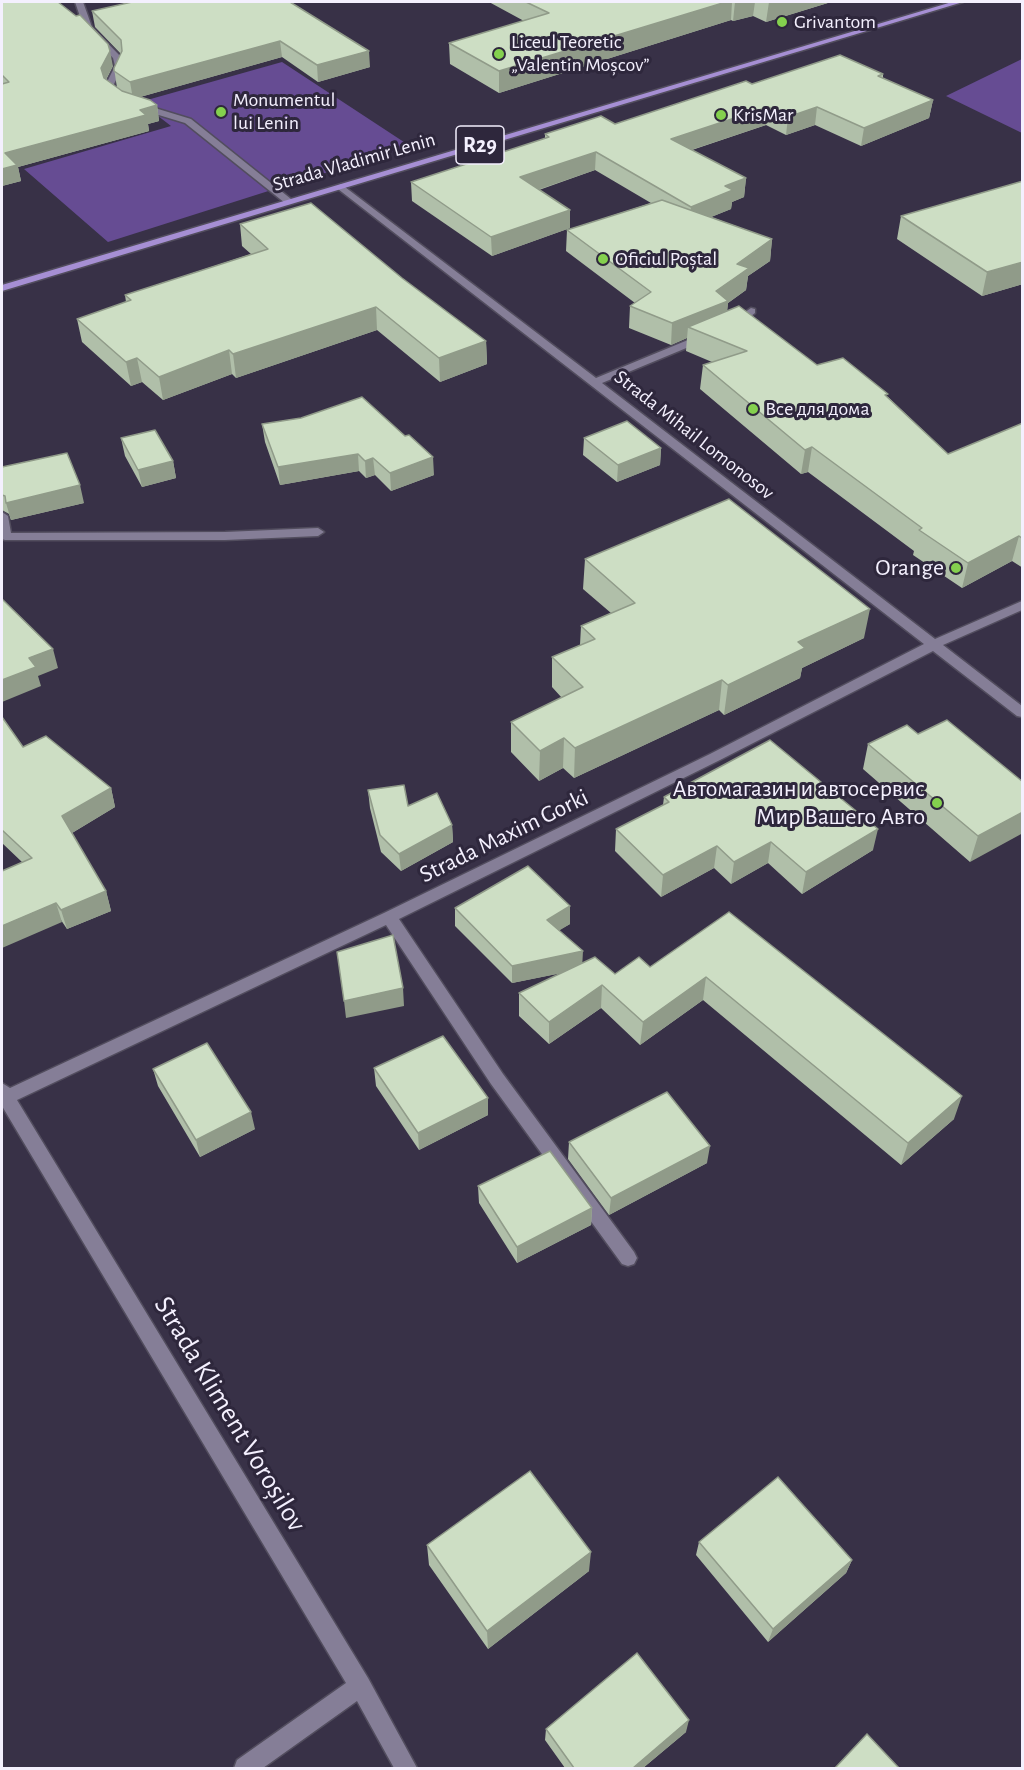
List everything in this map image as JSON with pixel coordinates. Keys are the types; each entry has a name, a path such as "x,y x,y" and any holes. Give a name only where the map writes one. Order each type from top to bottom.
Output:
{"main road":[{"name":"Strada Vladimir Lenin","path":"2,288 959,2"}],"street":[{"path":"79,2 88,28 117,57 119,66 110,84 111,90 129,103 188,121 288,201"},
{"name":"Strada Mihail Lomonosov","path":"341,187 1023,713"},
{"path":"596,382 734,325 751,311"},
{"path":"2,516 5,536 225,536 318,532"},
{"name":"Strada Maxim Gorki","path":"3,1096 389,917 715,757 935,644 1023,605"},
{"path":"389,917 497,1079 628,1258"},
{"name":"Strada Kliment Voroșilov","path":"3,1096 360,1686 406,1768"},
{"path":"245,1768 360,1686"}],"shaded area":[{"path":"1022,59 1022,133 946,96"},
{"path":"282,62 410,146 108,242 24,169 171,126 140,102"}],"building":[{"path":"2,2 58,2 76,16 80,15 108,44 110,51 101,68 104,78 122,91 150,100 157,105 140,110 146,115 5,153 17,165 2,169 2,84 9,82 2,75"},
{"path":"132,2 290,2 369,51 317,65 280,41 130,82 114,71 122,51 121,40 92,11"},
{"path":"526,2 726,2 499,71 449,43 549,13"},
{"path":"840,55 883,74 878,76 933,100 864,128 817,107 788,117 768,107 671,139 746,178 725,186 733,190 691,207 596,152 520,177 570,210 491,237 411,182 549,137 545,134 601,116 615,124 746,81 752,84"},
{"path":"1023,181 1023,262 987,272 901,216"},
{"path":"662,200 772,239 737,264 749,268 716,291 728,301 672,323 630,306 651,292 567,230"},
{"path":"311,203 402,278 486,341 439,358 376,307 233,354 229,350 159,377 137,358 126,362 77,319 131,300 125,295 268,249 240,224"},
{"path":"739,306 817,365 843,358 888,394 885,395 948,454 1023,423 1023,539 1019,536 968,563 919,530 922,528 812,447 805,450 703,365 747,351 688,327"},
{"path":"362,397 405,436 409,435 433,457 390,473 373,458 365,461 358,454 278,467 262,424 301,418"},
{"path":"627,421 661,448 618,465 584,438"},
{"path":"155,430 173,461 138,470 121,438"},
{"path":"67,453 80,485 6,503 5,496 2,495 2,467"},
{"path":"729,499 870,609 798,642 805,648 728,685 722,680 575,748 564,738 540,751 511,722 583,687 552,657 595,639 581,626 635,603 585,559"},
{"path":"2,599 53,649 29,658 36,667 2,680"},
{"path":"2,717 23,747 46,736 111,788 62,816 106,891 61,910 56,903 2,926 2,871 32,858 2,830"},
{"path":"947,720 1023,782 1023,812 978,836 868,744 907,725 918,734"},
{"path":"770,740 878,829 806,872 771,842 734,862 717,846 663,875 616,829 669,802 664,797"},
{"path":"404,785 408,806 437,793 452,825 399,854 380,835 368,790"},
{"path":"528,866 570,906 547,920 583,951 512,966 455,908"},
{"path":"729,912 962,1096 908,1143 706,977 643,1022 602,985 549,1022 519,993 595,957 615,974 639,957 650,967"},
{"path":"393,935 403,988 344,1001 337,952"},
{"path":"443,1036 488,1098 418,1133 374,1068"},
{"path":"207,1043 251,1112 196,1140 153,1069"},
{"path":"667,1092 710,1146 611,1198 569,1142"},
{"path":"550,1151 592,1208 517,1247 478,1186"},
{"path":"530,1471 591,1552 487,1631 427,1545"},
{"path":"778,1477 852,1560 773,1629 699,1542"},
{"path":"637,1653 689,1720 633,1768 574,1768 546,1729"},
{"path":"867,1734 899,1768 835,1768"}],"place":[{"name":"Grivantom","path":"782,22"},
{"name":"Liceul Teoretic „Valentin Moșcov”","path":"499,54"},
{"name":"Monumentul lui Lenin","path":"221,112"},
{"name":"KrisMar","path":"721,115"},
{"name":"Oficiul Poștal","path":"603,259"},
{"name":"Все для дома","path":"753,409"},
{"name":"Orange","path":"956,568"},
{"name":"Автомагазин и автосервис Мир Вашего Авто","path":"937,803"}]}
